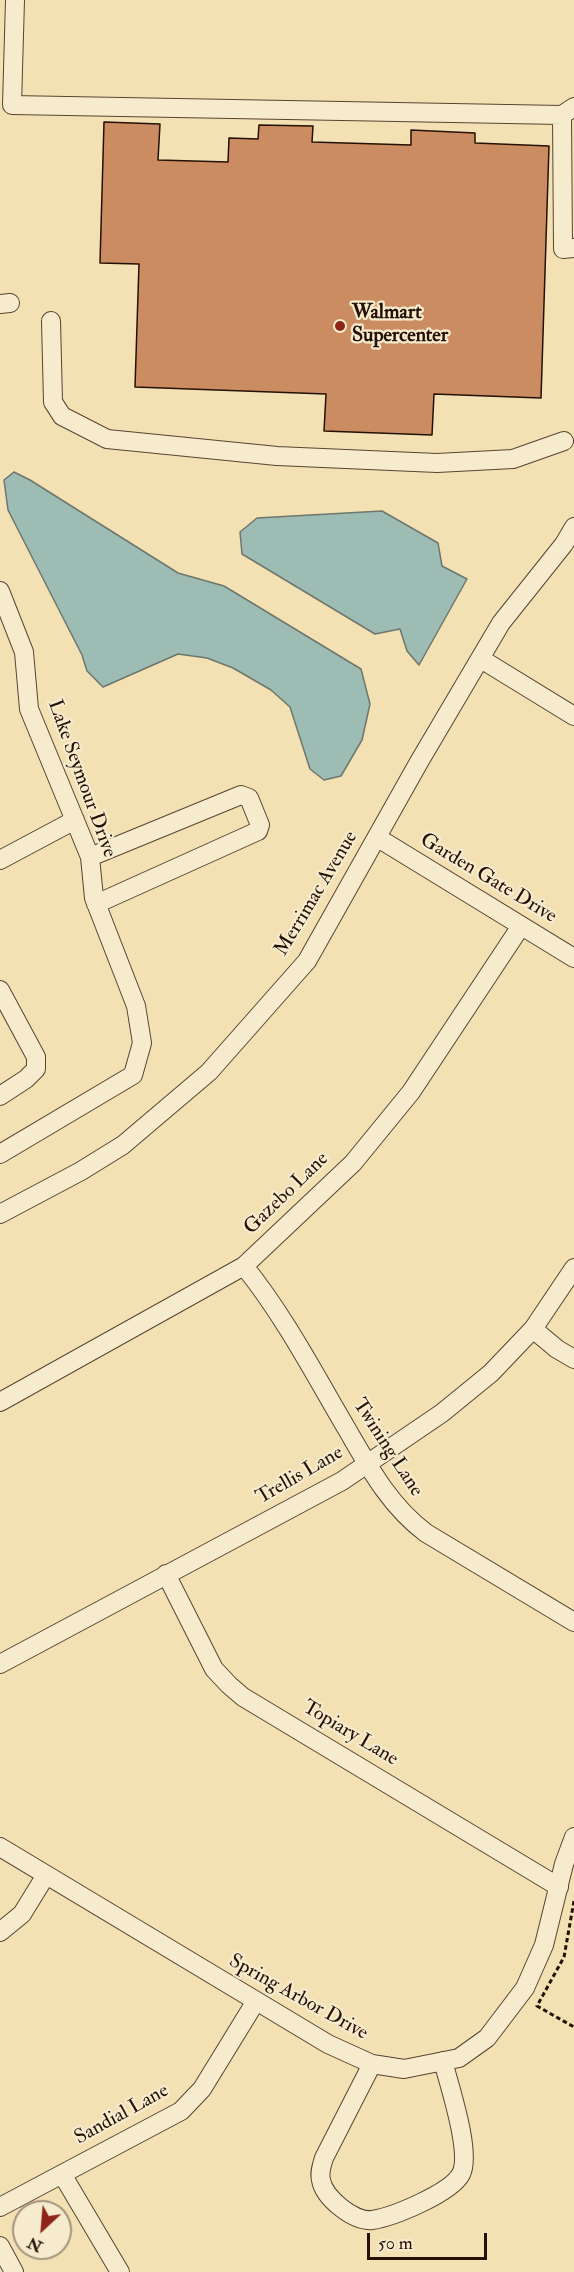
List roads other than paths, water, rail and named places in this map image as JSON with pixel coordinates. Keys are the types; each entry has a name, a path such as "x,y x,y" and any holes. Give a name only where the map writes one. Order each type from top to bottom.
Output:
{"street":[{"path":"15,0 12,105 568,111 568,249"},
{"path":"51,321 53,402 62,416 107,439 277,456 437,463 513,459 564,441"},
{"name":"Merrimac Avenue","path":"0,1214 81,1171 123,1145 209,1072 307,961 419,762 501,624 569,542 574,527"},
{"name":"Lake Seymour Drive","path":"0,591 24,652 29,709 90,857 94,898 136,1006 142,1042 133,1075 0,1154"},
{"path":"481,658 574,716"},
{"path":"90,857 241,795 249,798 260,825 258,831 96,904"},
{"path":"0,860 75,820"},
{"name":"Garden Gate Drive","path":"378,838 574,958"},
{"name":"Gazebo Lane","path":"0,1402 244,1266 353,1163 411,1092 521,926"},
{"path":"0,990 36,1057 36,1069 1,1094"},
{"name":"Twining Lane","path":"244,1266 267,1294 367,1463 390,1498 412,1523 574,1622"},
{"name":"Trellis Lane","path":"0,1664 342,1481 442,1413 491,1373 533,1329 574,1268"},
{"path":"533,1329 574,1359"},
{"name":"Topiary Lane","path":"166,1574 214,1669 243,1697 559,1887"},
{"name":"Spring Arbor Drive","path":"0,1847 328,2044 372,2064 404,2069 459,2058 488,2038 525,1988 544,1945 569,1845 574,1836"},
{"path":"0,1932 22,1914 46,1875"},
{"name":"Sandial Lane","path":"0,2207 181,2111 202,2089 256,2001"},
{"path":"372,2064 324,2158 320,2173 321,2183 334,2202 347,2213 371,2220 425,2202 446,2188 461,2173 464,2147 443,2061"},
{"path":"62,2174 120,2272"},
{"path":"0,2246 14,2272"}],"water":[{"path":"14,472 178,573 224,586 361,669 370,704 362,740 341,776 324,780 310,769 290,707 271,690 233,668 207,658 178,654 103,687 87,671 82,655 8,510 4,480"},
{"path":"382,511 438,543 442,566 467,579 419,665 407,651 400,629 375,634 242,554 240,532 257,518"}],"place":[{"name":"Walmart Supercenter","path":"340,326"}]}
